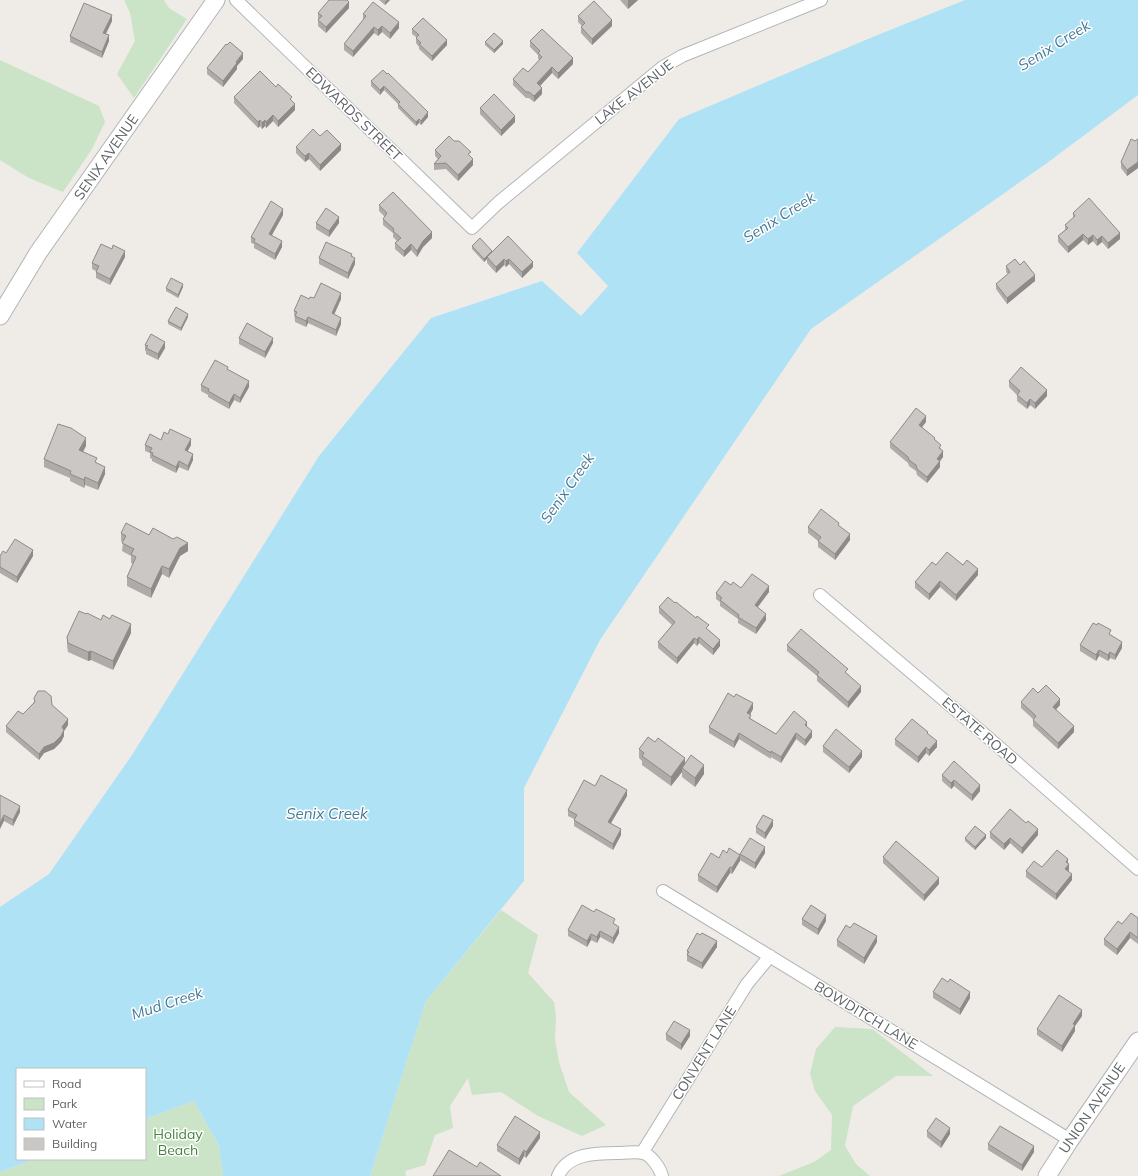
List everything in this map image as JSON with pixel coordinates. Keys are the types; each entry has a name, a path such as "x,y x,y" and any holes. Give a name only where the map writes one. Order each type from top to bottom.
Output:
{"street":[{"name":"SENIX AVENUE","path":"1,312 38,253 216,0"},
{"name":"EDWARDS STREET","path":"236,0 472,228"},
{"name":"LAKE AVENUE","path":"472,228 498,203 663,67 682,56 821,0"},
{"name":"ESTATE ROAD","path":"820,595 984,734 1138,869"},
{"name":"BOWDITCH LANE","path":"663,891 1070,1140"},
{"name":"CONVENT LANE","path":"642,1152 747,984 770,956"},
{"name":"UNION AVENUE","path":"1047,1176 1138,1041"},
{"path":"558,1176 565,1166 582,1156 597,1153 642,1152 650,1157 662,1176"}],"green space":[{"path":"124,0 164,0 169,8 187,19 134,98 117,74 135,41 130,13"},
{"path":"0,60 99,106 105,122 92,149 63,192 29,178 0,160"},
{"path":"501,910 538,935 528,973 554,1002 556,1017 555,1039 559,1062 569,1092 606,1125 582,1136 538,1116 501,1092 472,1095 468,1078 450,1106 453,1128 435,1135 425,1165 405,1171 406,1176 370,1176 426,1001"},
{"path":"835,1027 872,1029 933,1076 896,1076 853,1106 845,1146 856,1164 870,1176 779,1176 814,1162 831,1150 832,1115 815,1091 810,1074 816,1049"},
{"name":"Holiday Beach","path":"194,1101 219,1146 223,1176 0,1176 0,1172 32,1160 146,1160 146,1119"}],"water":[{"name":"Senix Creek","path":"965,0 1138,0 1138,95 1047,163 811,329 600,640 524,788 524,881 426,1001 370,1176 223,1176 219,1146 194,1101 146,1119 146,1068 16,1068 16,1160 32,1160 0,1172 0,907 49,874 132,755 319,456 431,318 542,281 581,316 608,286 577,253 679,119 875,36"}],"building":[{"path":"329,0 347,0 349,2 326,27 318,20 322,16 318,13"},
{"path":"594,1 612,20 592,39 581,27 585,23 578,16"},
{"path":"373,2 399,22 390,33 382,26 378,30 374,27 353,51 344,44 366,16 363,14"},
{"path":"84,3 112,15 103,33 109,35 102,52 70,36"},
{"path":"423,18 447,40 432,56 419,44 421,43 416,38 419,35 412,29"},
{"path":"542,29 573,58 558,73 552,67 537,83 542,88 534,96 529,92 526,92 513,79 523,68 528,72 542,57 538,53 540,51 530,41"},
{"path":"494,33 503,41 494,50 485,42"},
{"path":"230,42 243,53 223,81 207,68 226,44 227,45"},
{"path":"383,70 387,74 388,73 428,112 421,121 419,119 416,122 398,104 400,102 384,86 380,90 371,81"},
{"path":"260,71 276,87 278,84 292,97 290,99 295,104 278,121 273,115 266,122 265,120 262,123 260,120 258,122 234,97"},
{"path":"494,94 515,116 501,130 480,108"},
{"path":"313,129 320,136 327,130 341,144 320,165 309,153 305,156 296,147"},
{"path":"449,136 454,141 459,141 471,152 468,154 473,159 458,175 446,163 434,164 441,156 435,150"},
{"path":"1131,139 1135,141 1138,139 1138,162 1127,170 1121,162"},
{"path":"393,192 432,232 423,241 417,251 411,244 404,251 395,243 401,238 383,219 387,213 379,205"},
{"path":"1089,198 1120,233 1108,243 1102,236 1097,240 1093,235 1088,239 1083,234 1068,247 1058,236 1068,228 1065,225 1075,216 1073,213"},
{"path":"271,201 283,209 269,234 282,241 275,254 254,242 255,239 251,237"},
{"path":"326,208 339,217 329,231 316,223"},
{"path":"508,236 533,262 522,272 509,259 506,261 504,259 496,267 487,257"},
{"path":"480,238 492,251 484,259 472,246"},
{"path":"326,242 352,254 351,256 355,258 348,273 319,258"},
{"path":"101,244 112,249 113,245 125,251 110,279 96,272 99,266 92,263"},
{"path":"1015,259 1020,265 1024,261 1035,275 1007,298 996,284 1010,272 1006,266"},
{"path":"171,278 183,284 178,295 166,288"},
{"path":"321,283 341,293 332,313 341,318 336,330 308,317 306,321 295,316 297,312 294,311 301,295 309,299 310,297 314,298"},
{"path":"176,307 188,314 181,328 168,321"},
{"path":"247,323 273,338 265,352 239,338"},
{"path":"151,334 165,342 158,354 146,348 148,346 145,345"},
{"path":"215,360 228,367 227,369 249,381 240,398 234,394 229,403 208,391 209,389 201,385"},
{"path":"1021,367 1047,390 1035,403 1030,399 1027,403 1017,395 1020,391 1009,381"},
{"path":"916,408 926,416 919,425 935,438 934,439 941,445 939,448 943,451 937,459 940,461 927,477 917,469 916,465 909,460 908,457 890,442"},
{"path":"58,424 71,428 86,438 79,450 97,458 95,462 105,467 98,483 85,477 84,480 70,474 71,471 44,459"},
{"path":"170,429 191,439 185,450 193,454 188,466 179,461 176,467 152,455 153,453 150,452 152,448 145,445 150,434 161,440 164,432 168,434"},
{"path":"821,509 850,534 835,554 818,541 821,537 808,527"},
{"path":"126,523 149,535 153,528 173,539 177,537 188,543 180,548 169,569 162,566 151,589 127,577 136,557 131,554 134,549 122,543 126,536 121,533"},
{"path":"15,539 33,550 17,577 0,567 0,556 3,551 6,553"},
{"path":"947,552 963,565 967,560 978,569 956,595 940,581 929,594 915,582 932,562 936,565"},
{"path":"752,574 769,586 755,605 766,614 756,628 738,617 739,615 720,600 722,598 716,593 725,581 731,585 733,582 741,588"},
{"path":"668,597 696,618 697,616 709,625 706,628 720,640 713,649 699,637 697,640 694,638 677,658 658,642 675,622 659,607"},
{"path":"79,611 101,620 103,615 110,619 112,615 131,624 113,661 68,643 67,637"},
{"path":"1093,623 1097,625 1098,623 1111,630 1109,634 1122,642 1115,655 1110,652 1108,655 1099,650 1096,655 1080,645"},
{"path":"801,629 848,669 845,672 861,686 848,702 817,675 819,672 787,645"},
{"path":"1046,685 1060,699 1053,707 1074,726 1058,743 1033,720 1036,716 1021,702 1033,688 1038,693"},
{"path":"38,691 45,691 51,696 52,705 68,719 62,727 64,730 61,736 54,743 44,747 39,754 6,726 18,711 23,714 35,702 34,698"},
{"path":"728,693 734,697 736,694 753,703 747,713 751,715 749,718 776,734 794,711 807,722 805,725 812,731 805,740 796,733 781,757 771,751 771,753 739,733 734,742 709,727"},
{"path":"912,719 937,741 929,750 926,747 918,757 895,739"},
{"path":"836,729 862,751 849,767 823,746"},
{"path":"648,737 655,742 658,738 685,758 671,777 642,756 644,753 639,749"},
{"path":"691,755 704,765 695,778 682,768"},
{"path":"954,761 980,785 972,795 954,780 951,783 942,775"},
{"path":"601,775 627,790 608,822 621,829 613,844 574,820 577,815 568,810 584,780 595,786"},
{"path":"0,795 20,806 13,820 4,815 0,823"},
{"path":"1010,809 1026,823 1028,821 1038,829 1022,848 1010,838 1004,844 990,832"},
{"path":"763,815 773,820 765,833 756,827"},
{"path":"975,826 986,835 975,847 965,838"},
{"path":"750,838 765,847 755,863 740,854"},
{"path":"896,841 939,878 924,895 883,857"},
{"path":"729,848 740,855 717,887 698,875 711,853 719,858 723,850 727,853"},
{"path":"1057,850 1068,859 1066,862 1069,864 1065,869 1072,874 1056,894 1026,871 1034,861 1042,867"},
{"path":"582,905 594,912 596,909 615,919 613,923 619,927 613,938 600,931 597,937 591,934 587,941 568,930"},
{"path":"811,905 826,915 818,929 802,919"},
{"path":"1131,913 1138,918 1138,938 1130,932 1117,949 1104,939 1118,921 1122,924"},
{"path":"854,923 877,936 864,958 837,940 846,925 850,928"},
{"path":"697,933 700,935 702,933 717,941 702,963 687,955 689,952 687,951"},
{"path":"942,978 948,982 950,979 970,992 960,1009 933,992"},
{"path":"1059,995 1082,1010 1062,1046 1037,1029"},
{"path":"674,1021 690,1030 681,1044 666,1034"},
{"path":"515,1116 540,1132 526,1152 524,1150 519,1159 497,1145"},
{"path":"936,1118 950,1128 941,1142 927,1131"},
{"path":"1000,1126 1034,1146 1022,1165 988,1144"},
{"path":"449,1150 477,1167 480,1162 501,1176 433,1176"}],"water label":[{"name":"Mud Creek","path":"167,1003"}]}
